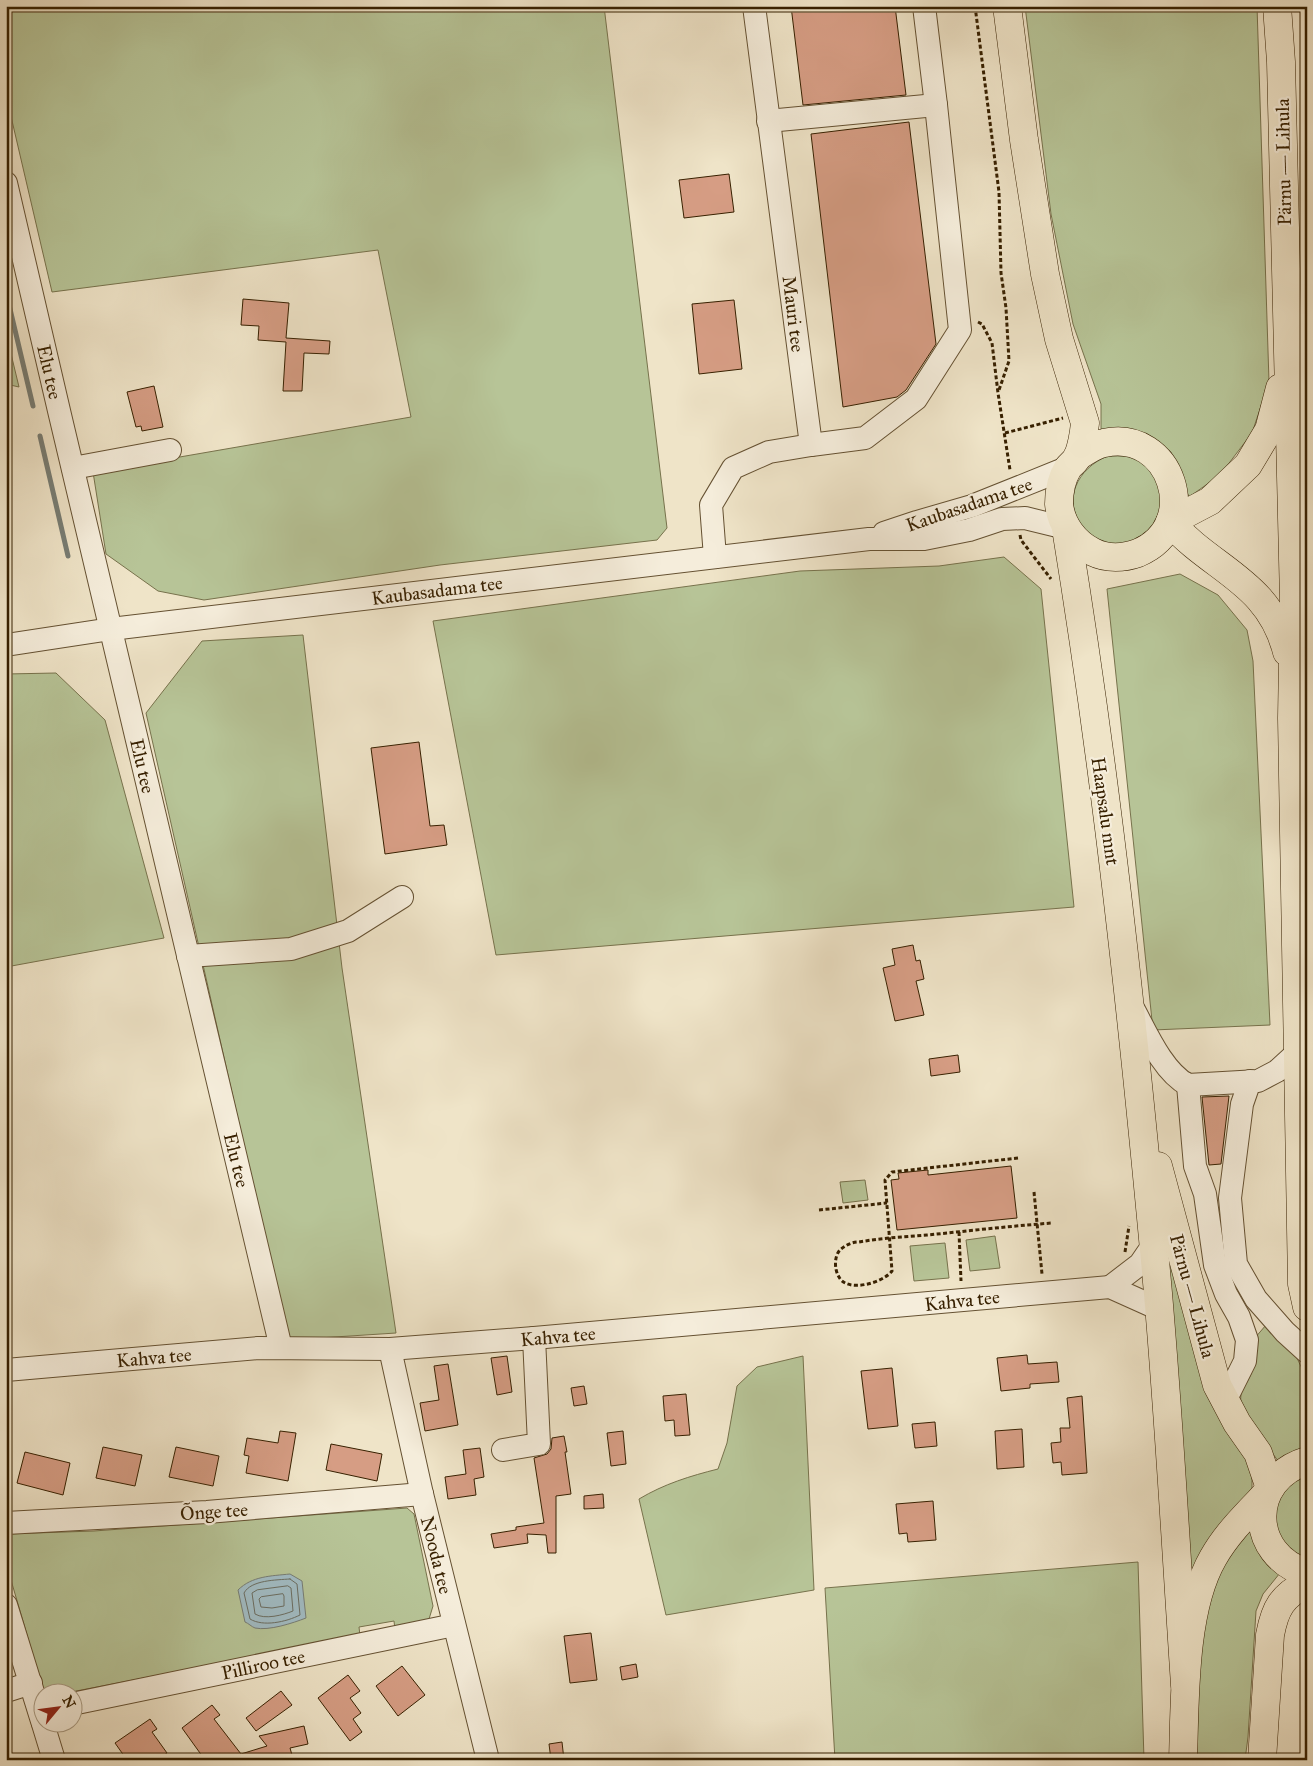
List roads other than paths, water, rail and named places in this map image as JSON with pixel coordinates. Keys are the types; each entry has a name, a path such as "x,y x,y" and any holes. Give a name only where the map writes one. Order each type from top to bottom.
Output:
{"main road":[{"path":"1006,6 1045,274 1060,339 1083,413 1084,432 1073,462 1063,478 1060,489 1059,505 1062,517 1066,528 1075,539 1085,548 1097,554 1120,557 1139,552 1155,543 1170,522 1174,502 1173,487 1166,470 1150,452 1134,444 1106,442 1094,446 1073,462"},
{"name":"Pärnu — Lihula","path":"1277,6 1281,62 1294,600 1292,718 1302,1284 1307,1307"},
{"path":"1170,522 1210,500 1230,484 1248,465 1269,430 1288,358"},
{"path":"1170,522 1182,536 1236,576 1267,606 1284,638 1292,676"},
{"name":"Haapsalu mnt","path":"1066,528 1081,618 1117,890 1138,1096"},
{"path":"1138,1096 1159,1309 1185,1685 1183,1760"},
{"name":"Pärnu — Lihula","path":"1138,1096 1211,1366 1225,1401 1237,1423 1258,1453 1268,1491"},
{"path":"1185,1685 1194,1616 1206,1570 1231,1533 1278,1477 1287,1469 1307,1461"},
{"path":"1268,1491 1262,1520 1268,1542 1279,1558 1287,1565 1307,1573"},
{"path":"1262,1760 1270,1635 1273,1619 1283,1600 1290,1593 1307,1583"}],"street":[{"name":"Mauri tee","path":"754,6 811,445"},
{"path":"715,557 711,505 733,468 769,452 865,438 916,399 960,330 924,6"},
{"path":"768,121 936,105"},
{"name":"Elu tee","path":"6,183 282,1348"},
{"path":"73,468 170,450"},
{"name":"Kaubasadama tee","path":"869,539 916,522 972,506 1073,462"},
{"name":"Kaubasadama tee","path":"6,646 111,629 869,539 924,539 969,530 1002,519 1025,518 1066,528"},
{"path":"188,956 291,949 348,931 402,897"},
{"path":"1128,999 1151,1042 1167,1066 1182,1082 1188,1085 1258,1081 1277,1071 1299,1051"},
{"path":"1250,1081 1242,1104 1230,1198 1236,1264 1256,1299 1285,1332 1307,1352"},
{"path":"1188,1085 1195,1166 1203,1186 1216,1265 1226,1294 1239,1316 1247,1340 1245,1362 1225,1401"},
{"path":"1203,1186 1232,1184"},
{"path":"1118,1282 1140,1264 1153,1245"},
{"name":"Kahva tee","path":"6,1370 258,1348 390,1349 534,1338 962,1300 1118,1282 1159,1309"},
{"path":"503,1450 539,1444 534,1338"},
{"name":"Nooda tee","path":"390,1349 422,1494 488,1760"},
{"name":"Õnge tee","path":"6,1523 206,1512 422,1494"},
{"path":"6,1605 32,1686"},
{"name":"Pilliroo tee","path":"82,1702 454,1625"},
{"path":"6,1691 31,1683"},
{"path":"47,1734 54,1760"}],"water":[{"path":"290,1574 302,1581 306,1618 288,1624 261,1629 245,1622 238,1590 243,1585 256,1579"}],"waterway":[{"path":"6,292 33,406"},
{"path":"40,436 68,556"}]}
